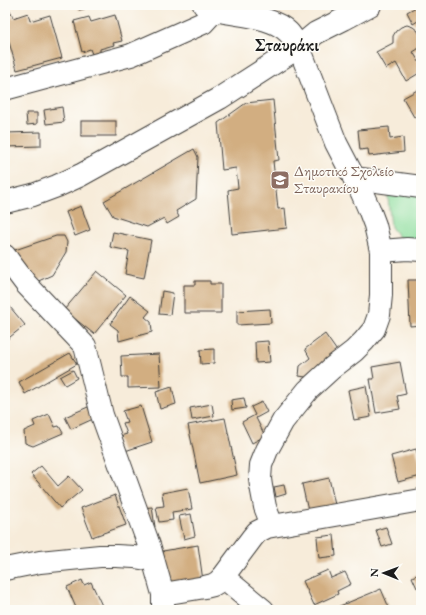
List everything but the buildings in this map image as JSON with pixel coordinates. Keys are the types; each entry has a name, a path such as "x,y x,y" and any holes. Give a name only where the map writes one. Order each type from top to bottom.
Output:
{"street":[{"path":"5,202 33,195 81,175 220,98 299,47 316,32 370,5"},
{"path":"5,89 131,55 203,23 210,8 265,20 281,26 287,31 299,47 336,143 369,209 375,225 381,251 381,295 380,310 374,330 354,351 319,379 294,406 280,427 265,455 261,465 261,486 265,507 272,525"},
{"path":"354,178 421,188"},
{"path":"381,251 407,249 421,250"},
{"path":"5,256 26,284 86,346 102,415 148,538 163,602 218,582 257,532 267,526 421,500"},
{"path":"5,569 53,561 100,556 153,560"},
{"path":"223,577 263,610"}],"green space":[{"path":"387,188 421,193 421,246 406,246 391,227"}],"place":[{"name":"Δημοτικό Σχολείο Σταυρακίου","path":"280,180"}],"district":[{"name":"Σταυράκι","path":"287,45"}]}
